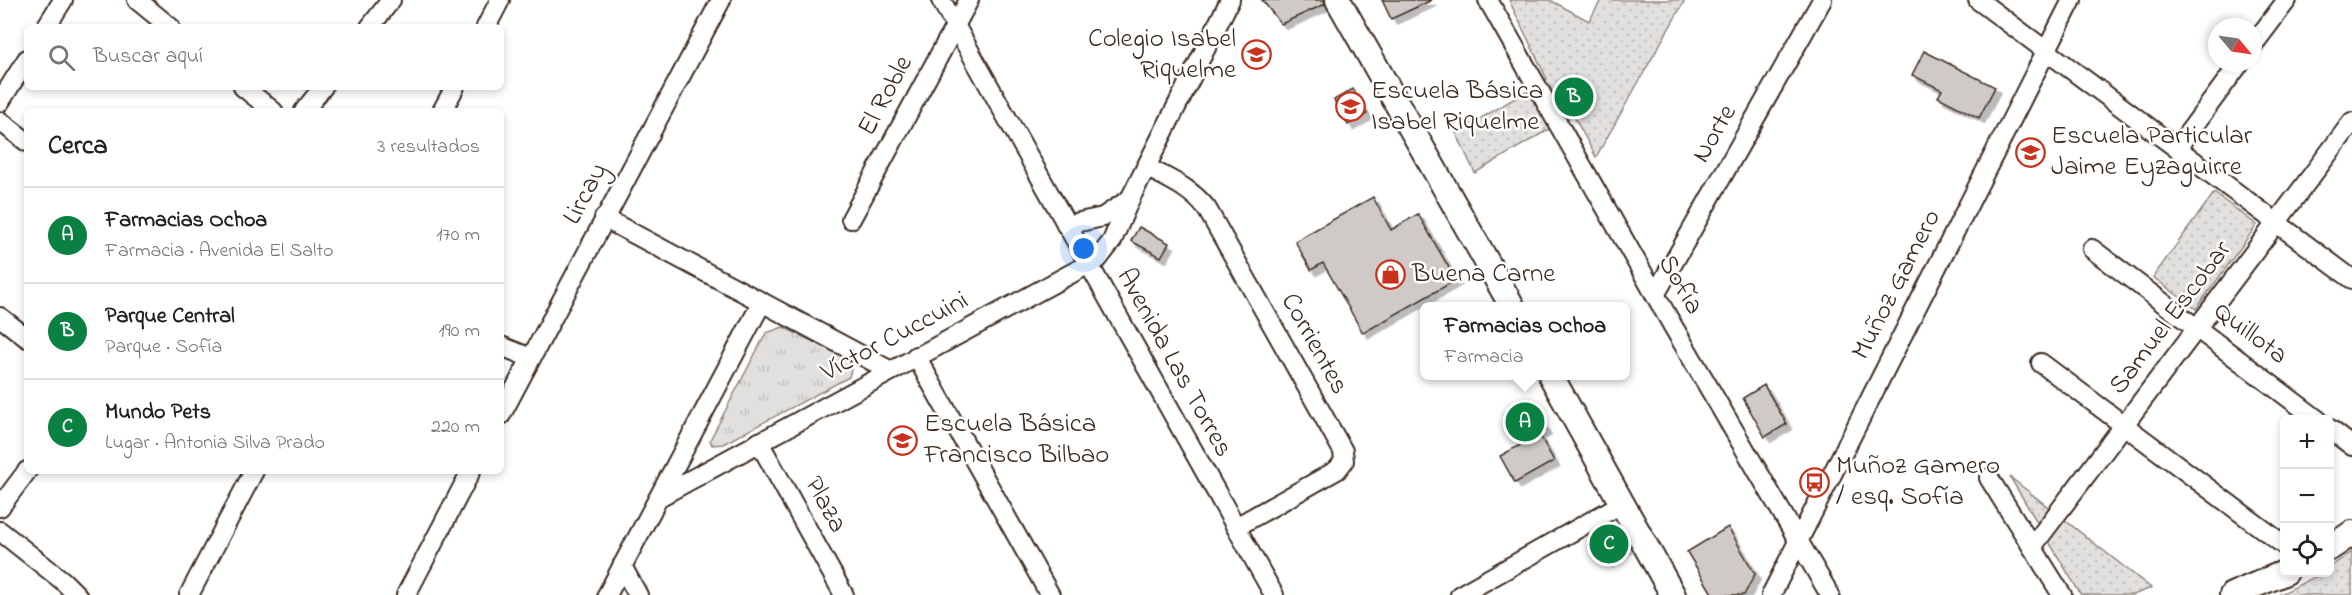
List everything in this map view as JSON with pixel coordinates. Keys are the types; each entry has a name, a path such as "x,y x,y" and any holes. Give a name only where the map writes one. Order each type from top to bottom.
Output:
{"main road":[{"path":"1338,0 1510,302"},
{"path":"1554,380 1673,595"},
{"path":"2334,545 2352,533"},
{"path":"2232,595 2280,575"}],"street":[{"path":"48,24 63,0"},
{"path":"137,0 166,24"},
{"path":"488,24 500,0"},
{"name":"Lircay","path":"504,409 721,0"},
{"name":"Avenida Las Torres","path":"941,0 1274,595"},
{"name":"El Roble","path":"850,219 969,0"},
{"name":"Víctor Cuccuini","path":"659,497 890,370 1088,265 1106,251 1230,0"},
{"name":"Sofía","path":"1488,0 1655,295 1830,595"},
{"name":"Norte","path":"1655,295 1822,0"},
{"path":"1978,0 2352,279"},
{"name":"Muñoz Gamero","path":"1771,595 2072,0"},
{"path":"2262,33 2287,0"},
{"path":"372,24 382,3"},
{"path":"0,102 24,64"},
{"path":"2177,148 2233,72"},
{"path":"247,90 269,108"},
{"path":"306,108 321,90"},
{"path":"444,108 453,90"},
{"path":"0,121 24,140"},
{"name":"Samuel Escobar","path":"2032,547 2352,122"},
{"name":"Corrientes","path":"1146,167 1184,186 1198,196 1343,450 1344,461 1336,470 1236,527"},
{"name":"Víctor Cuccuini","path":"1066,225 1103,217 1117,210 1130,199"},
{"path":"604,218 890,370"},
{"name":"Quillota","path":"2092,249 2311,415"},
{"path":"607,595 762,302"},
{"path":"0,317 24,336"},
{"path":"504,347 531,358"},
{"path":"916,356 1050,595"},
{"path":"2041,363 2280,542"},
{"path":"2334,432 2352,446"},
{"name":"Plaza","path":"759,442 844,595"},
{"path":"0,507 25,474"},
{"path":"189,595 252,474"},
{"path":"406,595 469,474"},
{"path":"1989,478 2062,595"},
{"path":"1460,595 1623,503"},
{"path":"0,531 63,581 76,595"},
{"path":"622,566 639,595"}],"green space":[{"path":"1509,0 1550,0 1589,21 1601,0 1685,0 1596,157 1573,115 1475,173 1456,133 1547,79"},
{"path":"2214,193 2257,225 2196,309 2153,277"},
{"path":"783,327 847,358 852,366 849,377 723,444 712,445 710,440 766,333"},
{"path":"2010,477 2151,588 2133,595 2081,595"},
{"path":"2352,552 2352,595 2278,595 2315,577 2334,577 2334,564"}],"building":[{"path":"1262,0 1324,0 1325,4 1281,24"},
{"path":"1382,0 1432,0 1391,19"},
{"path":"1924,51 1995,87 1979,118 1938,97 1942,90 1912,75"},
{"name":"Escuela Básica Isabel Riquelme","path":"1353,89 1367,114 1348,125 1334,100"},
{"name":"Buena Carne","path":"1373,197 1391,230 1418,214 1456,280 1363,333 1323,263 1311,270 1295,241"},
{"path":"1139,227 1169,243 1161,257 1131,241"},
{"path":"1764,385 1787,424 1765,437 1743,398"},
{"path":"1528,400 1546,430 1539,434 1554,461 1515,483 1500,456 1522,444 1504,414"},
{"path":"1728,527 1755,574 1744,595 1713,595 1687,552"},
{"path":"1614,528 1626,547 1607,562 1591,540"}],"place":[{"name":"Colegio Isabel Riquelme","path":"1257,55"},
{"name":"Parque Central","path":"1574,97"},
{"name":"Escuela Básica Isabel Riquelme","path":"1350,107"},
{"name":"Escuela Particular Jaime Eyzaguirre","path":"2030,152"},
{"name":"Buena Carne","path":"1391,274"},
{"name":"Farmacias Ochoa","path":"1525,422"},
{"name":"Escuela Básica Francisco Bilbao","path":"903,440"},
{"name":"Muñoz Gamero / esq. Sofía","path":"1815,482"},
{"name":"Mundo Pets","path":"1609,544"}]}
